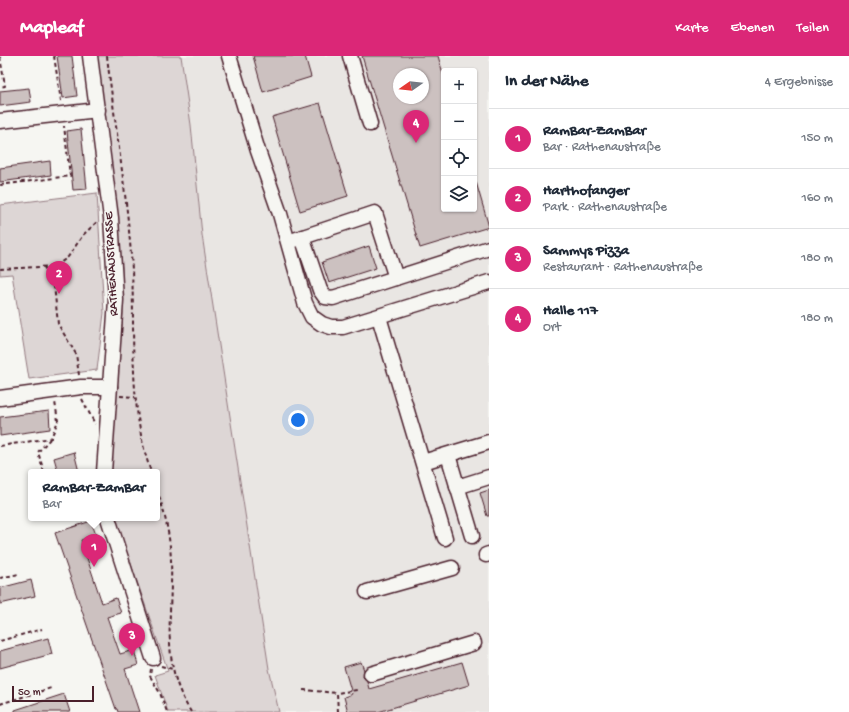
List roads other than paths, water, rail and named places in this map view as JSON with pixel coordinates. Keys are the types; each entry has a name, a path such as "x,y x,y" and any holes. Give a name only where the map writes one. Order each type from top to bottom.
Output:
{"street":[{"name":"RATHENAUSTRASSE","path":"90,56 111,218 116,274 116,313 104,469"},
{"path":"229,56 256,144 280,214 305,303 312,317 322,324 331,327 343,327 489,282"},
{"path":"350,56 370,124"},
{"path":"0,122 98,110"},
{"path":"288,242 375,214 396,278"},
{"path":"302,237 320,290 325,297 333,298 489,248"},
{"path":"379,317 445,538"},
{"path":"0,398 81,387 110,387"},
{"path":"423,462 489,442"},
{"path":"448,455 472,536"},
{"path":"457,487 489,477"},
{"path":"109,521 153,658"},
{"path":"367,592 452,568"},
{"path":"371,674 474,643"}],"place":[{"name":"Halle 117","path":"416,143"},
{"name":"Harthofanger","path":"59,294"},
{"name":"RamBar-ZamBar","path":"94,567"},
{"name":"Sammys Pizza","path":"132,656"}]}
